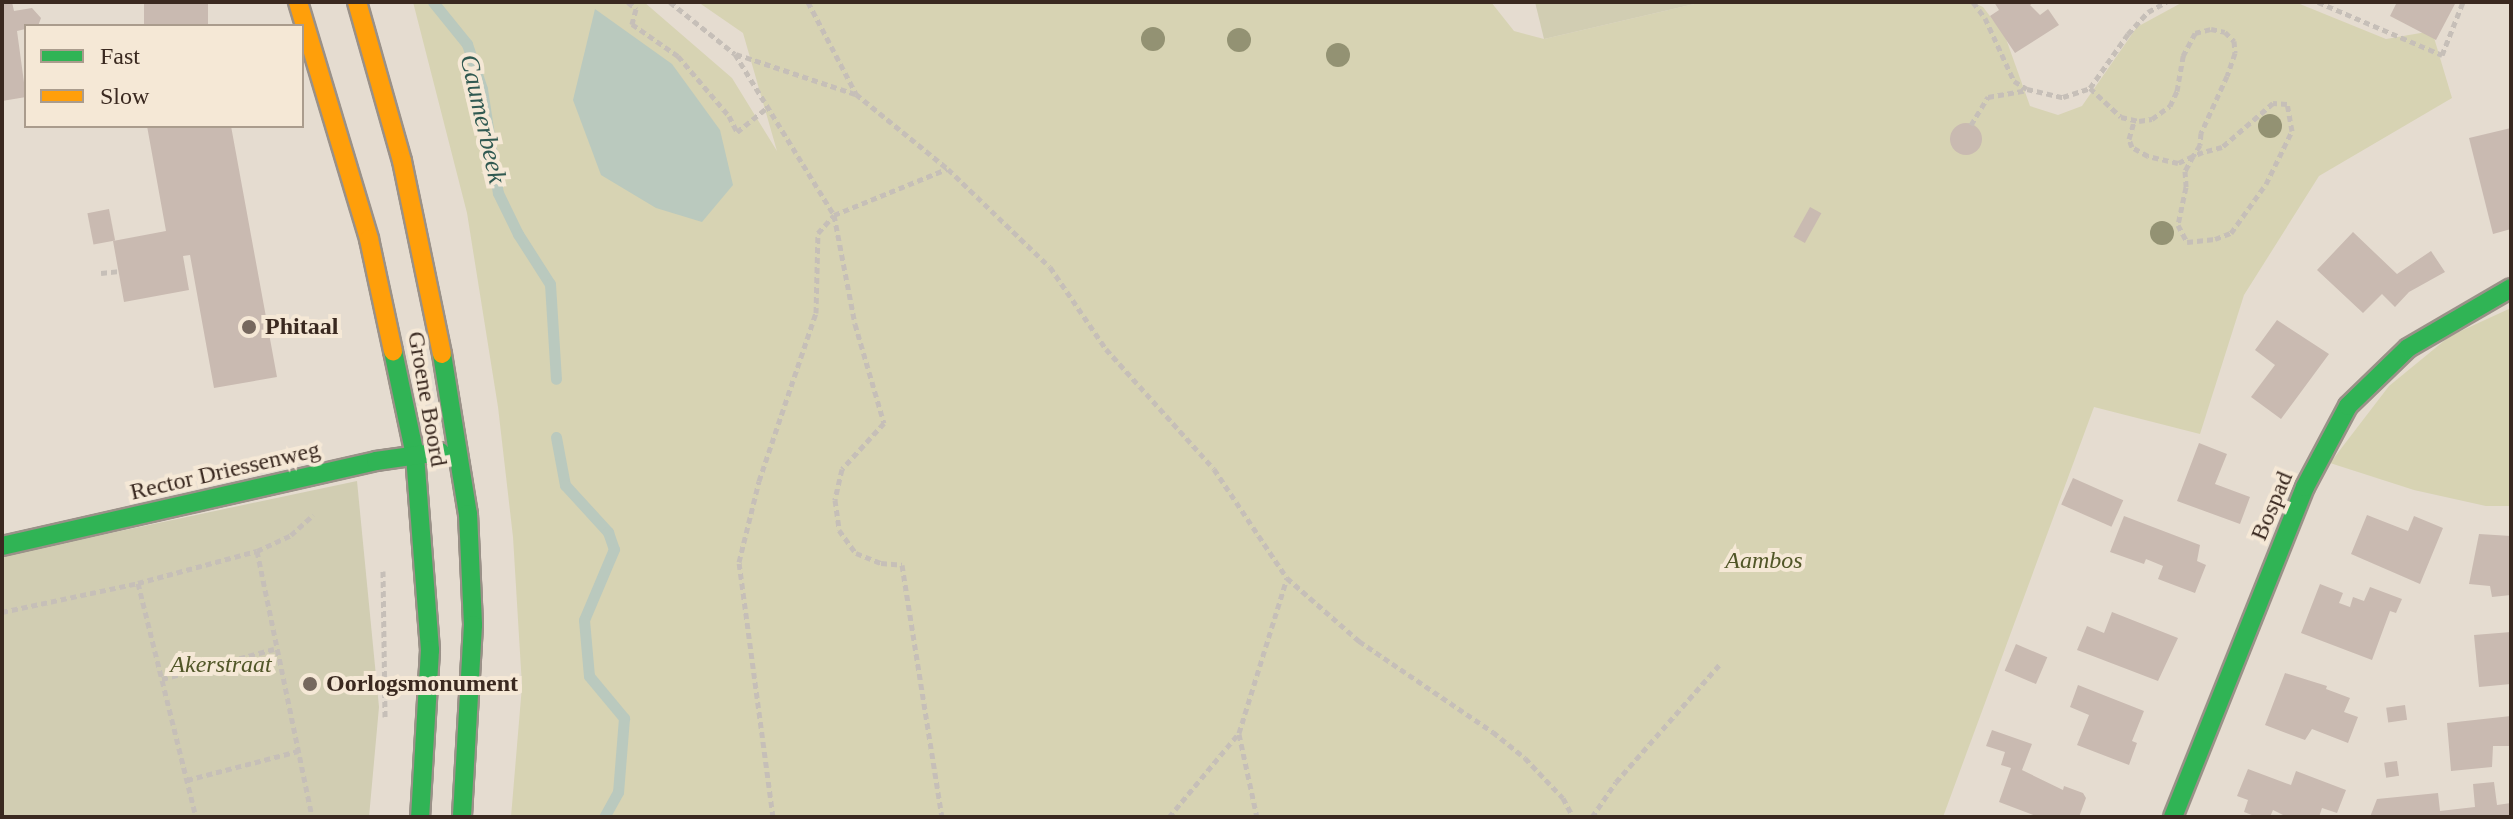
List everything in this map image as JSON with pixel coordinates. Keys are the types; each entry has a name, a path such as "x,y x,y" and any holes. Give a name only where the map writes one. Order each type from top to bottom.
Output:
{"street":[{"name":"Groene Boord","path":"298,2 369,239 415,455 430,650 420,817"},
{"name":"Groene Boord","path":"357,2 408,189 434,302 459,449 474,599 462,817"},
{"name":"Bospad","path":"2173,817 2305,487 2348,406 2408,348 2511,288"},
{"name":"Rector Driessenweg","path":"2,546 313,475 459,449"}],"path":[{"path":"628,2 636,9 632,24 678,56 729,116 737,132 768,107"},
{"path":"670,2 735,54 834,215 855,324 884,423 842,469 835,500 839,530 856,553 881,563 902,565 942,817"},
{"path":"808,2 856,94"},
{"path":"1973,2 1985,18 2008,75 2027,89 2063,97 2090,88 2128,34 2148,12 2166,2"},
{"path":"2318,2 2442,55 2463,2"},
{"path":"2090,88 2104,105 2121,117 2134,121 2152,119 2170,106 2177,91 2183,56 2195,33 2211,29 2225,32 2234,41 2235,53 2210,120 2201,133 2200,145 2193,156 2185,171 2186,187 2178,225 2187,242 2215,239 2231,233 2266,184 2292,131 2287,104 2273,103 2222,147 2193,156 2178,163 2132,147 2129,139 2134,121"},
{"path":"735,54 856,94 948,169 1050,267 1106,349 1214,469 1287,578 1359,641 1493,732 1525,758 1563,798 1573,817"},
{"path":"1971,125 1988,97 2027,89"},
{"path":"773,817 739,562 759,481 816,313 818,233 834,215 948,169"},
{"path":"101,273 119,271"},
{"path":"2,612 138,583 257,551 291,535 313,518 313,475"},
{"path":"257,551 274,649 312,817"},
{"path":"1169,817 1239,733 1287,578"},
{"path":"138,583 196,817"},
{"path":"162,679 274,649"},
{"path":"1592,817 1616,782 1720,664"},
{"path":"1239,733 1257,817"},
{"path":"187,780 298,751"}],"green space":[{"name":"Aambos","path":"413,2 644,2 732,78 777,151 743,33 698,2 1491,2 1514,31 1544,39 1703,2 1972,2 1983,7 2005,36 2030,106 2058,115 2082,106 2137,27 2183,2 2295,2 2386,39 2432,31 2452,98 2319,176 2244,295 2200,434 2094,407 1943,817 511,817 522,686 513,537 498,407 467,213"},
{"path":"1535,2 1703,2 1544,39"},
{"path":"2511,308 2511,506 2486,506 2414,490 2330,463 2389,386 2450,336"},
{"name":"Akerstraat","path":"357,481 379,707 369,817 2,817 2,556"}],"shaded area":[{"path":"595,9 672,64 720,130 733,185 702,222 656,208 601,175 573,100"}],"building":[{"path":"2,2 12,2 14,11 32,8 41,18 39,24 24,24 24,29 17,31 24,97 2,101"},
{"path":"144,2 208,2 208,24 144,24"},
{"path":"1994,2 2034,2 2030,5 2040,15 2048,9 2059,25 2015,53 1990,16 1999,10"},
{"path":"2397,2 2456,2 2436,40 2390,16"},
{"path":"1966,123 1977,128 1982,139 1977,150 1966,155 1955,150 1950,139 1955,128"},
{"path":"147,128 231,128 277,377 214,388 190,255 183,256 189,290 124,302 113,241 166,231"},
{"path":"2511,128 2511,229 2493,234 2469,138"},
{"path":"1810,207 1821,213 1805,243 1794,237"},
{"path":"109,209 115,240 94,245 87,213"},
{"path":"2353,232 2397,274 2431,251 2445,272 2409,292 2395,307 2382,294 2363,313 2317,270"},
{"path":"2277,320 2329,354 2281,419 2251,397 2275,365 2255,350"},
{"path":"2199,443 2227,454 2215,484 2250,497 2240,524 2177,501"},
{"path":"2073,478 2123,500 2111,527 2061,504"},
{"path":"2367,515 2408,531 2414,516 2443,528 2420,584 2351,554"},
{"path":"2124,516 2200,545 2197,561 2206,565 2195,593 2158,579 2163,566 2146,559 2144,564 2110,552"},
{"path":"2479,534 2511,536 2511,595 2492,597 2490,586 2469,584"},
{"path":"2320,584 2343,593 2339,603 2350,607 2353,597 2364,601 2370,587 2402,599 2396,613 2390,611 2372,660 2301,633"},
{"path":"2112,612 2178,638 2158,681 2077,650 2087,626 2104,633"},
{"path":"2511,632 2511,684 2479,687 2474,635"},
{"path":"2016,644 2047,657 2036,684 2005,671"},
{"path":"2285,673 2327,686 2326,689 2350,698 2344,712 2358,717 2348,743 2312,729 2305,740 2265,725"},
{"path":"2078,685 2144,711 2132,741 2137,743 2129,765 2077,745 2089,715 2070,707"},
{"path":"2405,705 2407,720 2388,722 2386,708"},
{"path":"2511,716 2511,746 2493,746 2492,767 2451,771 2447,723"},
{"path":"1992,730 2032,744 2022,770 2063,790 2064,786 2083,793 2086,798 2079,817 2039,817 1999,802 2011,768 2001,765 2005,752 1986,746"},
{"path":"2397,761 2399,776 2386,778 2384,763"},
{"path":"2248,769 2291,785 2296,771 2346,790 2337,813 2322,808 2319,817 2287,817 2273,810 2270,817 2257,817 2244,812 2248,800 2237,796"},
{"path":"2494,782 2497,805 2511,803 2511,817 2370,817 2377,799 2438,793 2440,811 2475,807 2473,784"}],"waterway":[{"name":"Caumerbeek","path":"433,2 467,44 482,89 498,193 518,234 550,284 556,379"},
{"name":"Caumerbeek","path":"556,437 565,485 608,532 614,549 584,620 589,676 624,718 618,792 604,817"}],"traffic: fast":[{"path":"2173,817 2305,487 2348,406 2408,348 2511,288"},
{"path":"393,351 415,455 430,650 420,817"},
{"path":"442,354 468,514 473,625 462,817"},
{"path":"2,546 376,461 440,452"}],"traffic: slow":[{"path":"298,2 369,239 393,351"},
{"path":"357,2 402,161 442,354"}],"place":[{"name":"Phitaal","path":"249,327"},
{"name":"Oorlogsmonument","path":"310,684"}]}
